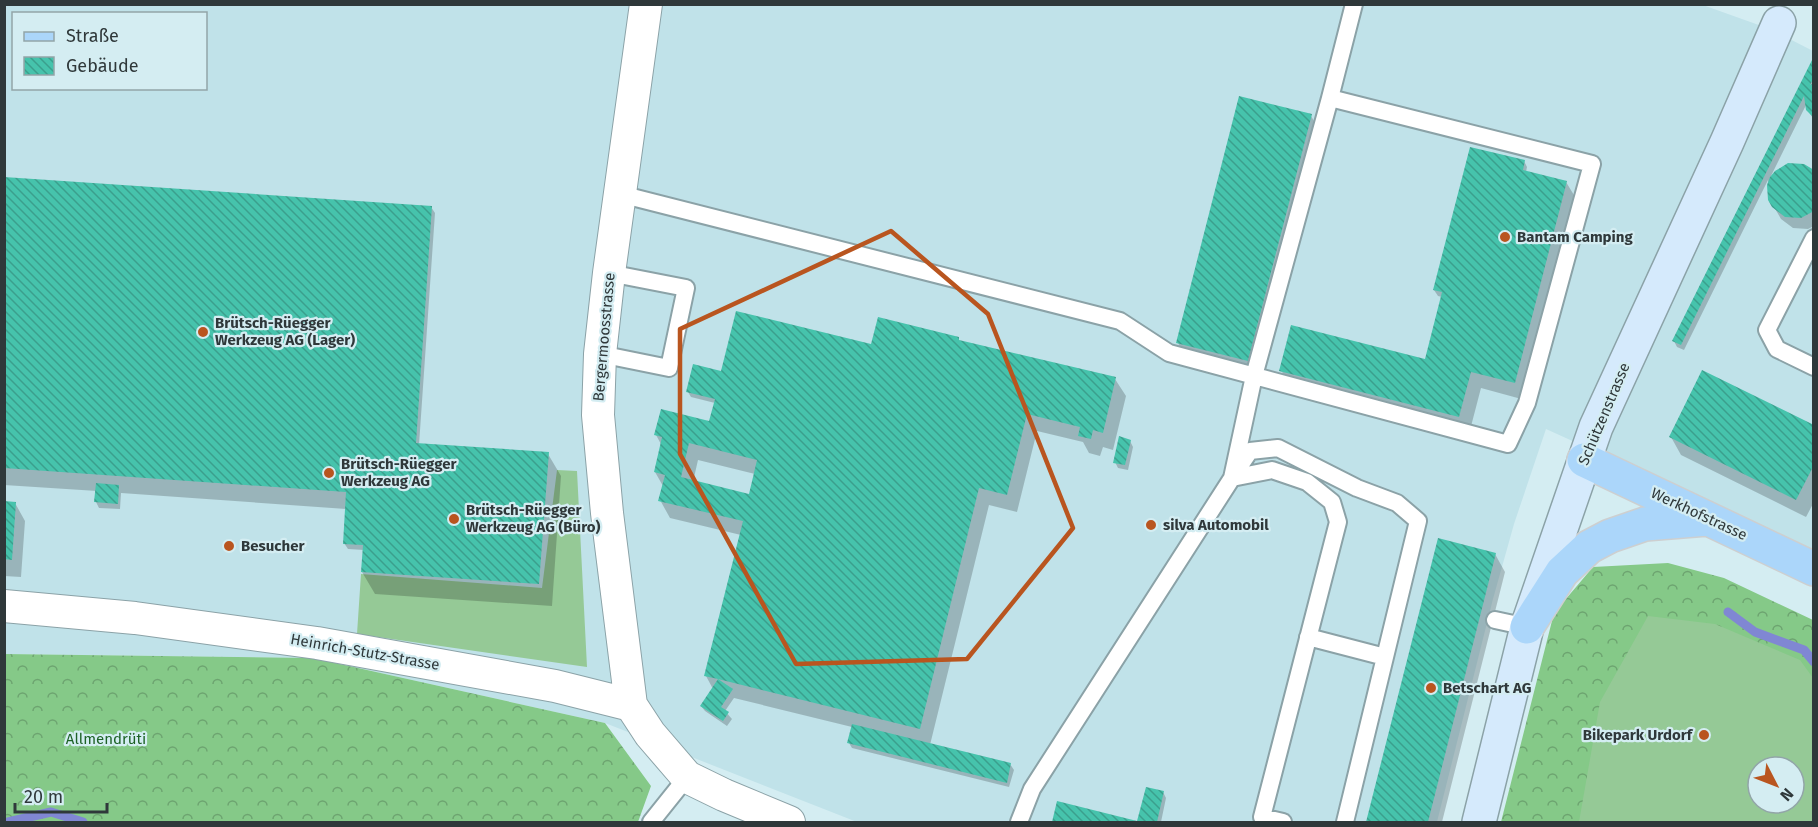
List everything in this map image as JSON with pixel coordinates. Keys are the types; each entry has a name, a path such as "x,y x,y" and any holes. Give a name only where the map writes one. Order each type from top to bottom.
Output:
{"main road":[{"name":"Schützenstrasse","path":"1479,822 1527,627 1596,427 1779,23"},
{"name":"Werkhofstrasse","path":"1584,460 1814,569"},
{"path":"1527,627 1562,572 1589,547 1610,536 1645,524 1709,519"}],"street":[{"name":"Bergermoosstrasse","path":"631,705 607,513 598,415 600,354 609,273 646,4"},
{"name":"Heinrich-Stutz-Strasse","path":"4,606 135,618 317,643 555,686 631,705"},
{"path":"631,705 650,734 687,777 789,822"}],"lane":[{"path":"1232,478 1254,376 1354,4"},
{"path":"620,194 1120,321 1169,353 1508,444 1527,403 1592,164 1330,98"},
{"path":"1814,238 1767,330 1777,349 1814,367"},
{"path":"600,354 669,368 686,288 609,273"},
{"path":"1019,822 1032,789 1250,451 1278,448 1357,488 1397,503 1418,520 1345,822"},
{"path":"1232,478 1272,470 1308,483 1332,502 1338,522 1262,817 1283,822"},
{"path":"1495,620 1527,627"},
{"path":"1308,637 1385,657"},
{"path":"651,822 687,777"}],"highlighted area":[{"path":"891,231 988,314 1073,528 967,659 796,664 680,454 680,329"}],"shaded area":[{"path":"1700,4 1770,29 1813,51 1813,550 1546,429 1514,524 1493,599 1437,822 857,822 605,723 313,658 5,654 5,5"}],"green space":[{"path":"557,470 577,471 587,667 357,634 361,574 542,588"},
{"path":"1668,563 1724,578 1813,620 1813,822 1501,822 1554,613 1593,567"},
{"name":"Bikepark Urdorf","path":"1648,616 1715,624 1800,660 1813,678 1813,822 1579,822 1600,702"},
{"name":"Allmendrüti","path":"5,654 313,658 605,723 651,786 638,822 5,822"}],"building":[{"path":"1814,56 1814,78 1810,85 1814,83 1814,118 1806,110 1804,96 1681,345 1672,341"},
{"path":"1239,96 1312,114 1248,361 1176,343"},
{"name":"Bantam Camping","path":"1470,147 1525,160 1523,170 1567,181 1515,383 1471,372 1459,417 1279,371 1291,325 1425,359 1442,292 1433,290"},
{"path":"1788,163 1804,164 1814,170 1814,211 1801,218 1785,217 1772,207 1768,200 1767,185 1770,177"},
{"name":"Brütsch-Rüegger Werkzeug AG (Lager)","path":"4,177 432,206 416,443 549,452 539,584 361,572 363,545 343,544 346,492 4,468"},
{"path":"736,311 871,344 878,317 959,337 959,340 1116,377 1103,433 1093,430 1091,439 1078,436 1080,427 1027,414 1007,495 979,488 920,729 704,676 743,521 658,501 665,475 654,472 662,437 654,435 661,409 709,421 715,399 686,392 693,364 721,371","holes":["689,443 757,460 749,494 681,477"]},
{"path":"1702,370 1814,425 1814,465 1796,500 1669,437"},
{"path":"1119,436 1131,440 1125,465 1113,463"},
{"path":"96,483 119,485 118,504 94,502"},
{"path":"4,501 16,502 12,560 4,559"},
{"name":"Betschart AG","path":"1438,538 1496,553 1428,822 1366,822"},
{"path":"718,679 733,689 721,707 729,712 723,721 700,706"},
{"path":"852,724 1011,763 1007,783 847,743"},
{"path":"1146,787 1164,791 1157,822 1052,822 1057,801 1137,821"}],"waterway":[{"path":"1728,612 1755,632 1804,650 1814,662"},
{"path":"8,822 51,812 83,822"}],"place":[{"name":"Bantam Camping","path":"1505,237"},
{"name":"Brütsch-Rüegger Werkzeug AG (Lager)","path":"203,332"},
{"name":"Brütsch-Rüegger Werkzeug AG","path":"329,473"},
{"name":"Brütsch-Rüegger Werkzeug AG (Büro)","path":"454,519"},
{"name":"silva Automobil","path":"1151,525"},
{"name":"Besucher","path":"229,546"},
{"name":"Betschart AG","path":"1431,688"},
{"name":"Bikepark Urdorf","path":"1704,735"}]}
